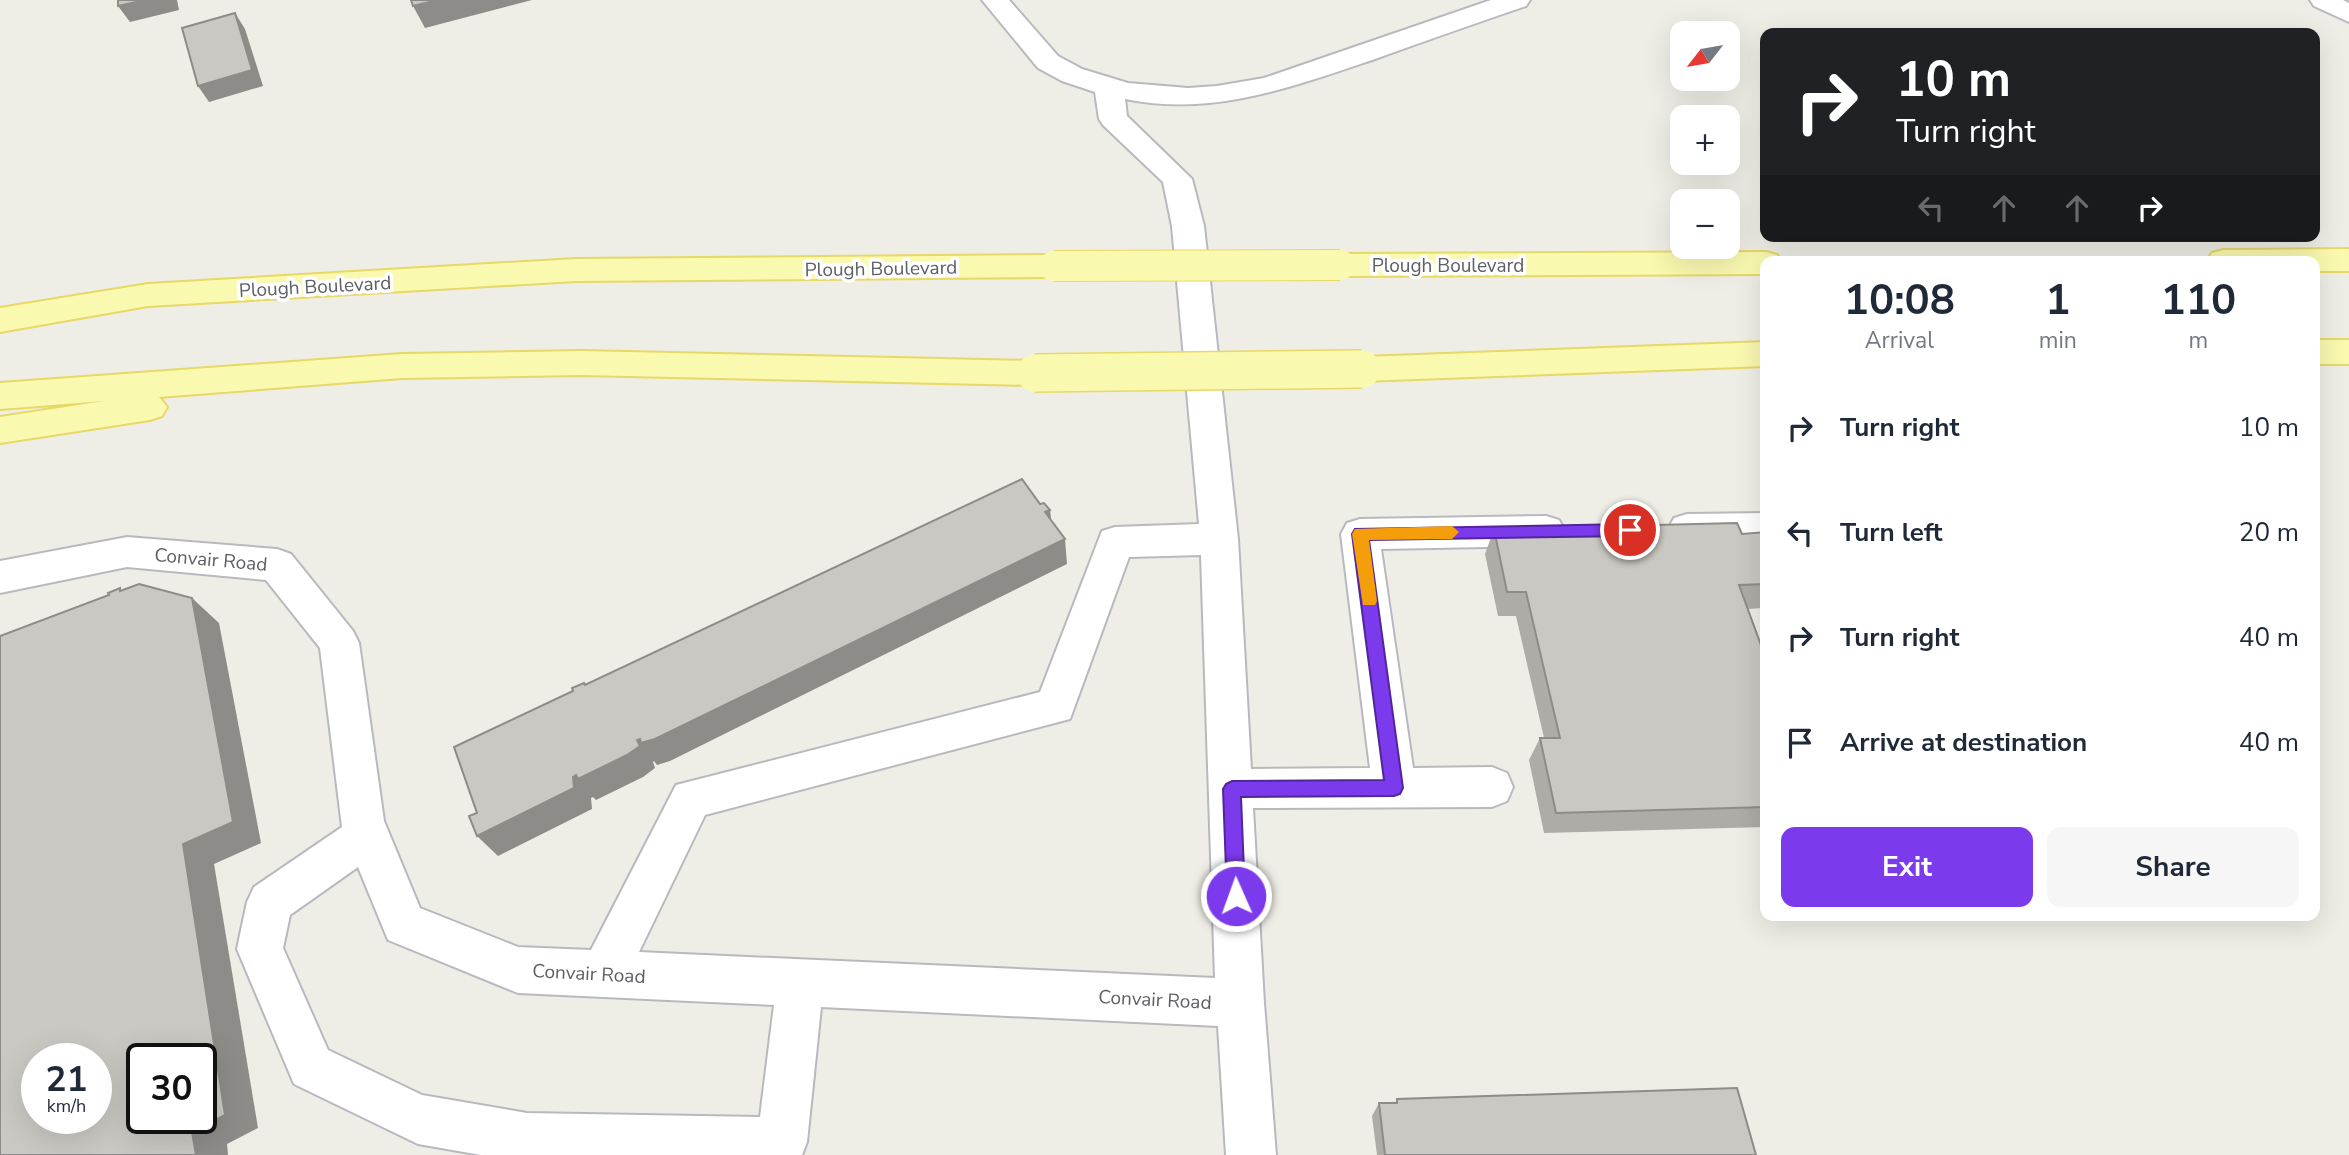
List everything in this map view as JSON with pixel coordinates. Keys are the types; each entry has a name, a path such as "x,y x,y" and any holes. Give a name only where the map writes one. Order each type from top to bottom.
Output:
{"main road":[{"path":"2320,260 2349,260"},
{"name":"Plough Boulevard","path":"0,320 148,295 576,270 1760,263"},
{"path":"0,305 148,295"},
{"path":"2320,352 2349,352"},
{"path":"0,396 402,366 581,362 1035,373 1362,369 1760,354"},
{"path":"0,430 402,366"}],"street":[{"path":"995,0 1048,62 1109,88 1187,96 1242,94 1517,0"},
{"path":"2323,0 2349,14"},
{"name":"Convair Road","path":"0,577 127,552 277,565 339,643 362,822 404,924 518,970 1240,1003 1219,539 1188,226 1177,179 1113,119 1109,88"},
{"path":"1654,529 1760,528"},
{"path":"1394,788 1360,534 1584,530"},
{"path":"604,974 691,799 1055,706 1115,542 1219,539"},
{"path":"1232,789 1492,787"},
{"path":"368,835 270,902 260,949 311,1066 418,1119 527,1138 782,1142 800,983"},
{"path":"1240,1003 1251,1155"}],"building":[{"path":"118,0 145,0 118,6"},
{"path":"411,0 437,0 413,6"},
{"path":"235,13 252,70 198,86 182,28"},
{"path":"1022,479 1040,504 1044,503 1050,510 1045,512 1065,539 655,739 641,743 640,739 637,740 640,746 627,755 578,779 576,775 573,777 574,788 477,836 469,816 477,813 454,747 573,691 572,688 584,683 585,685"},
{"path":"1737,523 1742,534 1760,532 1760,584 1739,585 1760,643 1760,807 1556,813 1540,738 1560,738 1526,592 1507,592 1494,529"},
{"path":"139,584 192,598 233,822 183,844 214,1043 126,1043 126,1134 192,1134 196,1155 0,1155 0,636 109,595 108,593 120,588 120,591"},
{"path":"217,1063 225,1115 217,1119"},
{"path":"1737,1088 1756,1155 1385,1155 1379,1103 1397,1103 1397,1099"}],"slow traffic":[{"path":"1369,601 1360,534 1452,532"}],"route":[{"path":"1236,896 1232,789 1394,788 1360,534 1630,530"}]}
